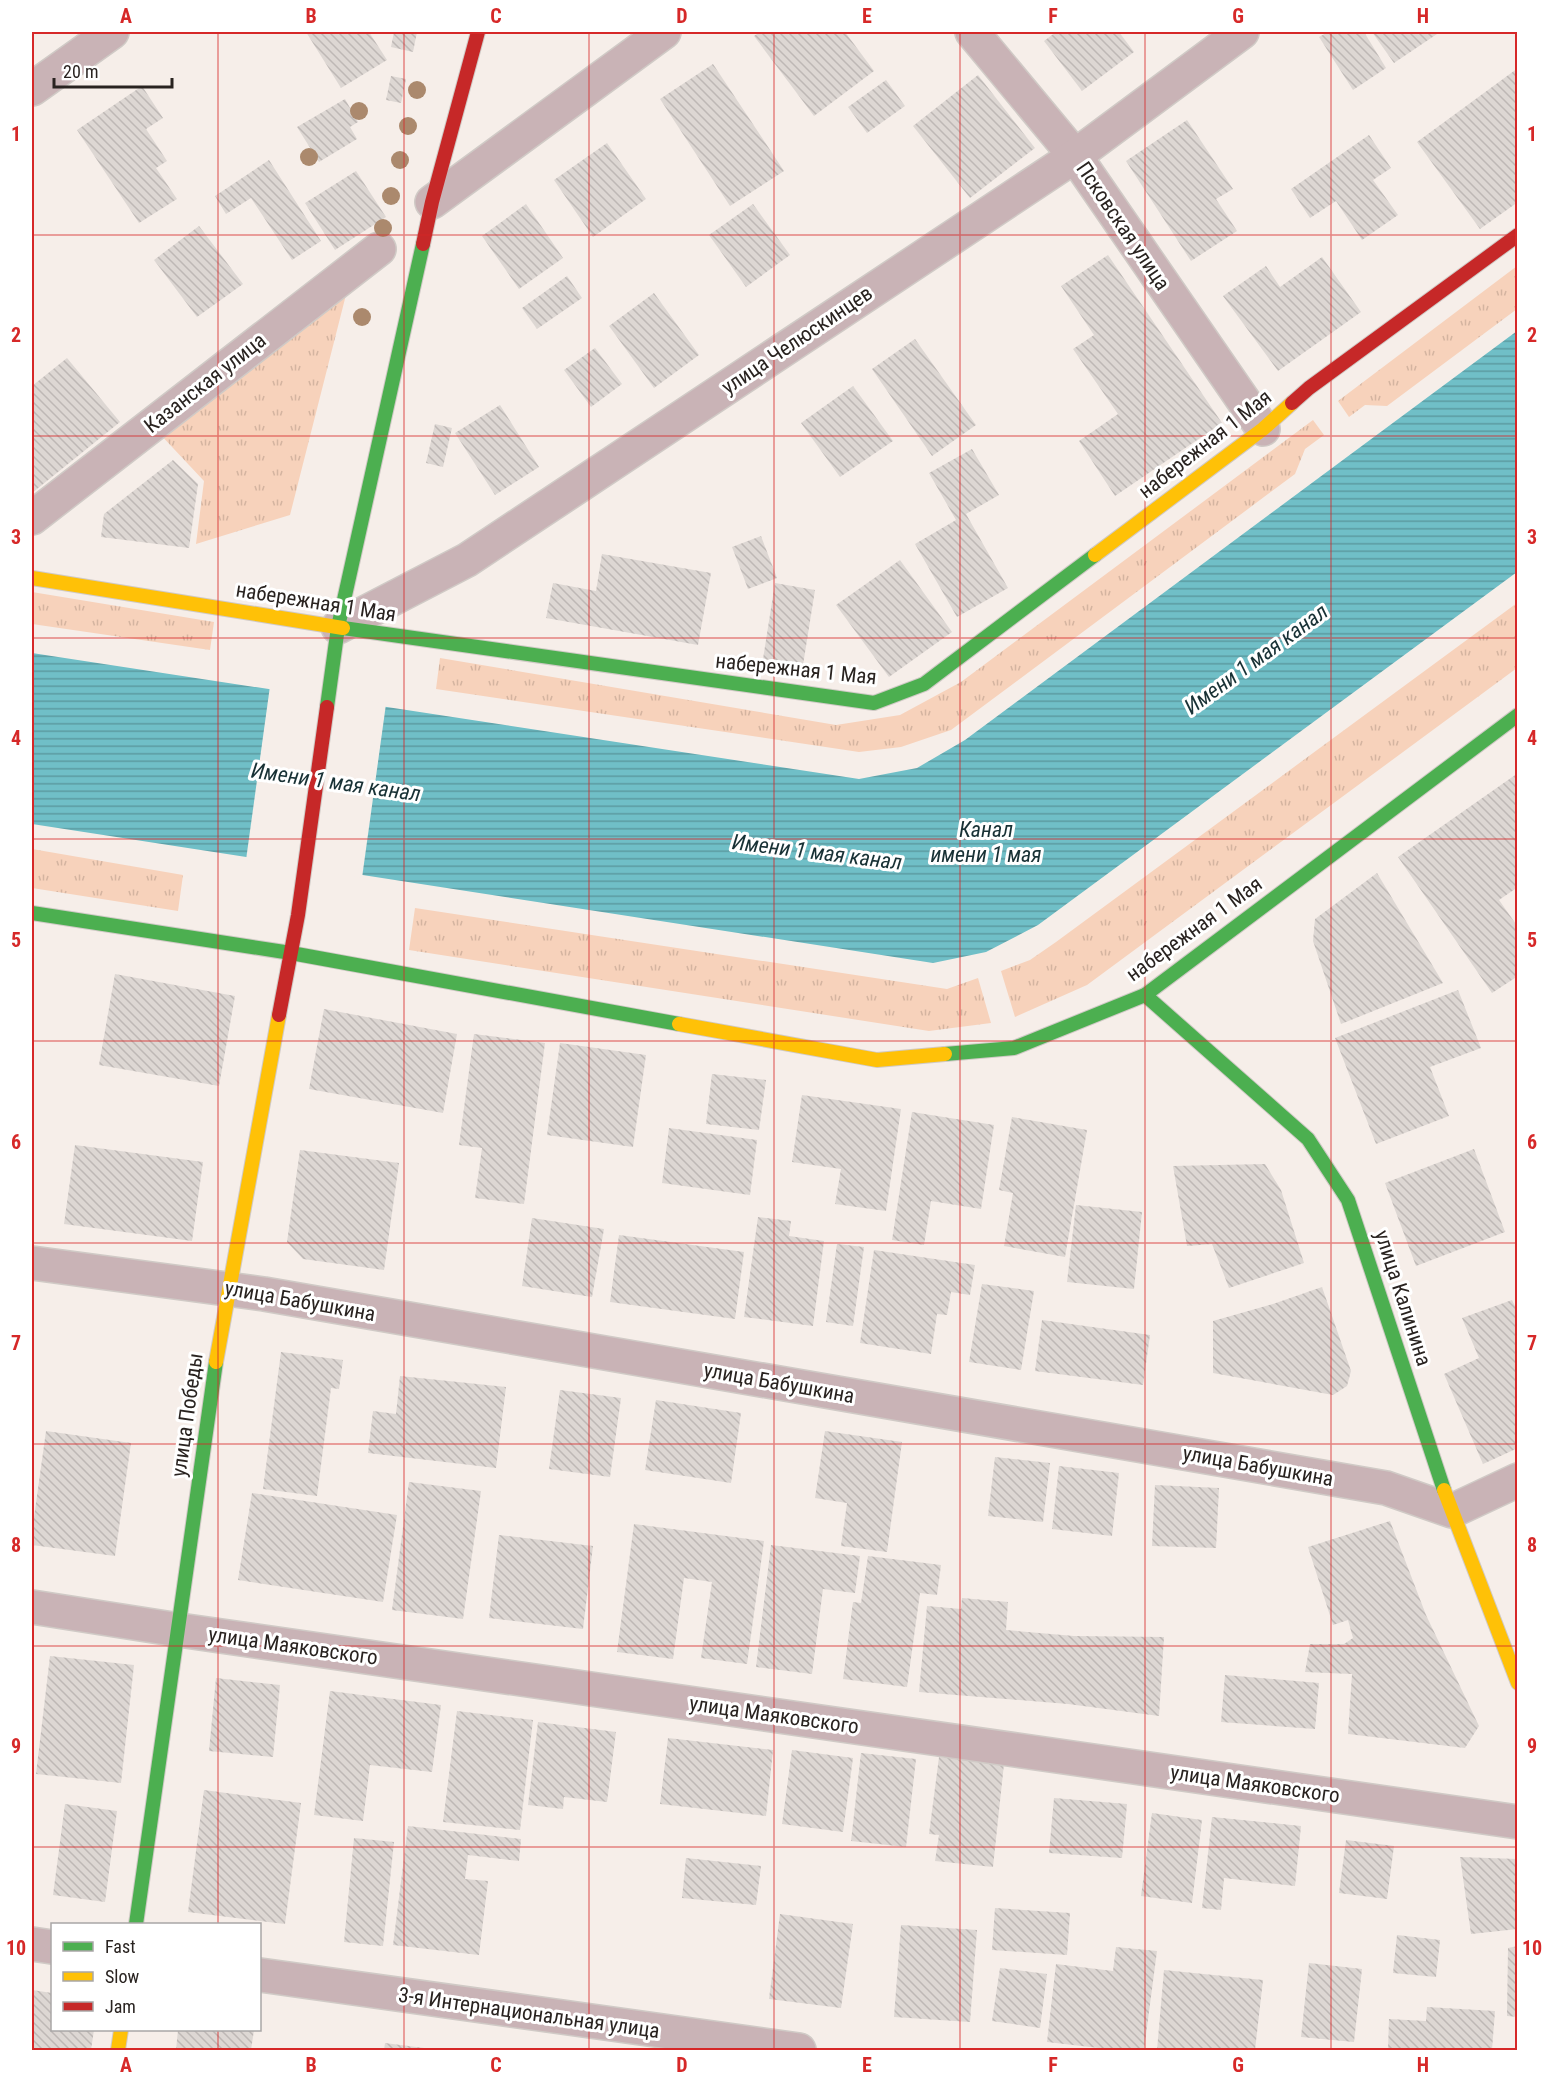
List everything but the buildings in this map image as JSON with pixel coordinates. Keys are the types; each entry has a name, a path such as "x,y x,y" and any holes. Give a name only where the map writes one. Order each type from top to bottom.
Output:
{"main road":[{"name":"улица Победы","path":"136,1923 220,1327 298,915 338,627 432,202 478,32"},
{"name":"набережная 1 Мая","path":"32,578 338,627 874,703 924,684 1263,429 1309,388 1518,235"},
{"name":"набережная 1 Мая","path":"32,913 291,953 878,1060 1014,1048 1144,995 1518,715"},
{"name":"улица Калинина","path":"1144,995 1308,1139 1348,1200 1452,1511 1518,1683"},
{"path":"118,2050 121,2031"}],"street":[{"path":"32,89 112,32"},
{"path":"432,202 664,32"},
{"name":"Псковская улица","path":"972,32 1075,156 1263,429"},
{"name":"улица Челюскинцев","path":"338,627 467,560 1075,156 1242,32"},
{"name":"Казанская улица","path":"32,518 379,249"},
{"name":"улица Бабушкина","path":"32,1263 229,1288 1386,1488 1452,1511"},
{"path":"1452,1511 1518,1480"},
{"name":"улица Маяковского","path":"32,1607 1518,1822"},
{"path":"32,1944 51,1947"},
{"name":"3-я Интернациональная улица","path":"261,1975 799,2050"}],"green space":[{"path":"1517,266 1517,309 1387,406 1365,405 1349,417 1338,401"},
{"path":"350,279 290,515 196,544 204,481 158,432"},
{"path":"1313,420 1324,435 1305,449 1295,474 951,730 901,747 859,752 436,689 440,658 836,725 900,715 961,682"},
{"path":"32,592 214,622 210,650 32,624"},
{"path":"1517,603 1517,668 1087,985 1015,1017 1001,971 1030,960 1056,942"},
{"path":"32,849 183,875 178,911 32,888"},
{"path":"415,908 947,989 978,978 991,1023 929,1031 409,950"}],"water":[{"name":"Канал имени 1 мая","path":"1517,331 1517,572 1038,925 986,952 933,963 32,824 32,653 859,779 917,768 965,740"}],"pier":[{"path":"270,686 386,704 362,878 246,860"}],"traffic: fast":[{"path":"327,707 338,627 423,244"},
{"path":"343,628 874,703 924,684 1095,555"},
{"path":"945,1054 1014,1048 1145,995 1518,715"},
{"path":"32,913 291,953 679,1024"},
{"path":"1145,995 1308,1139 1348,1200 1444,1490"},
{"path":"136,1923 216,1362"}],"traffic: slow":[{"path":"1095,555 1263,429 1292,403"},
{"path":"32,578 343,628"},
{"path":"216,1362 279,1015"},
{"path":"679,1024 877,1060 945,1054"},
{"path":"1444,1490 1518,1683"},
{"path":"118,2050 121,2031"}],"traffic: jam":[{"path":"423,244 432,202 478,32"},
{"path":"1292,403 1309,388 1518,235"},
{"path":"279,1015 298,915 327,707"}],"water label":[{"name":"Имени 1 мая канал","path":"1256,659"},
{"name":"Имени 1 мая канал","path":"336,782"},
{"name":"Имени 1 мая канал","path":"817,852"}]}
